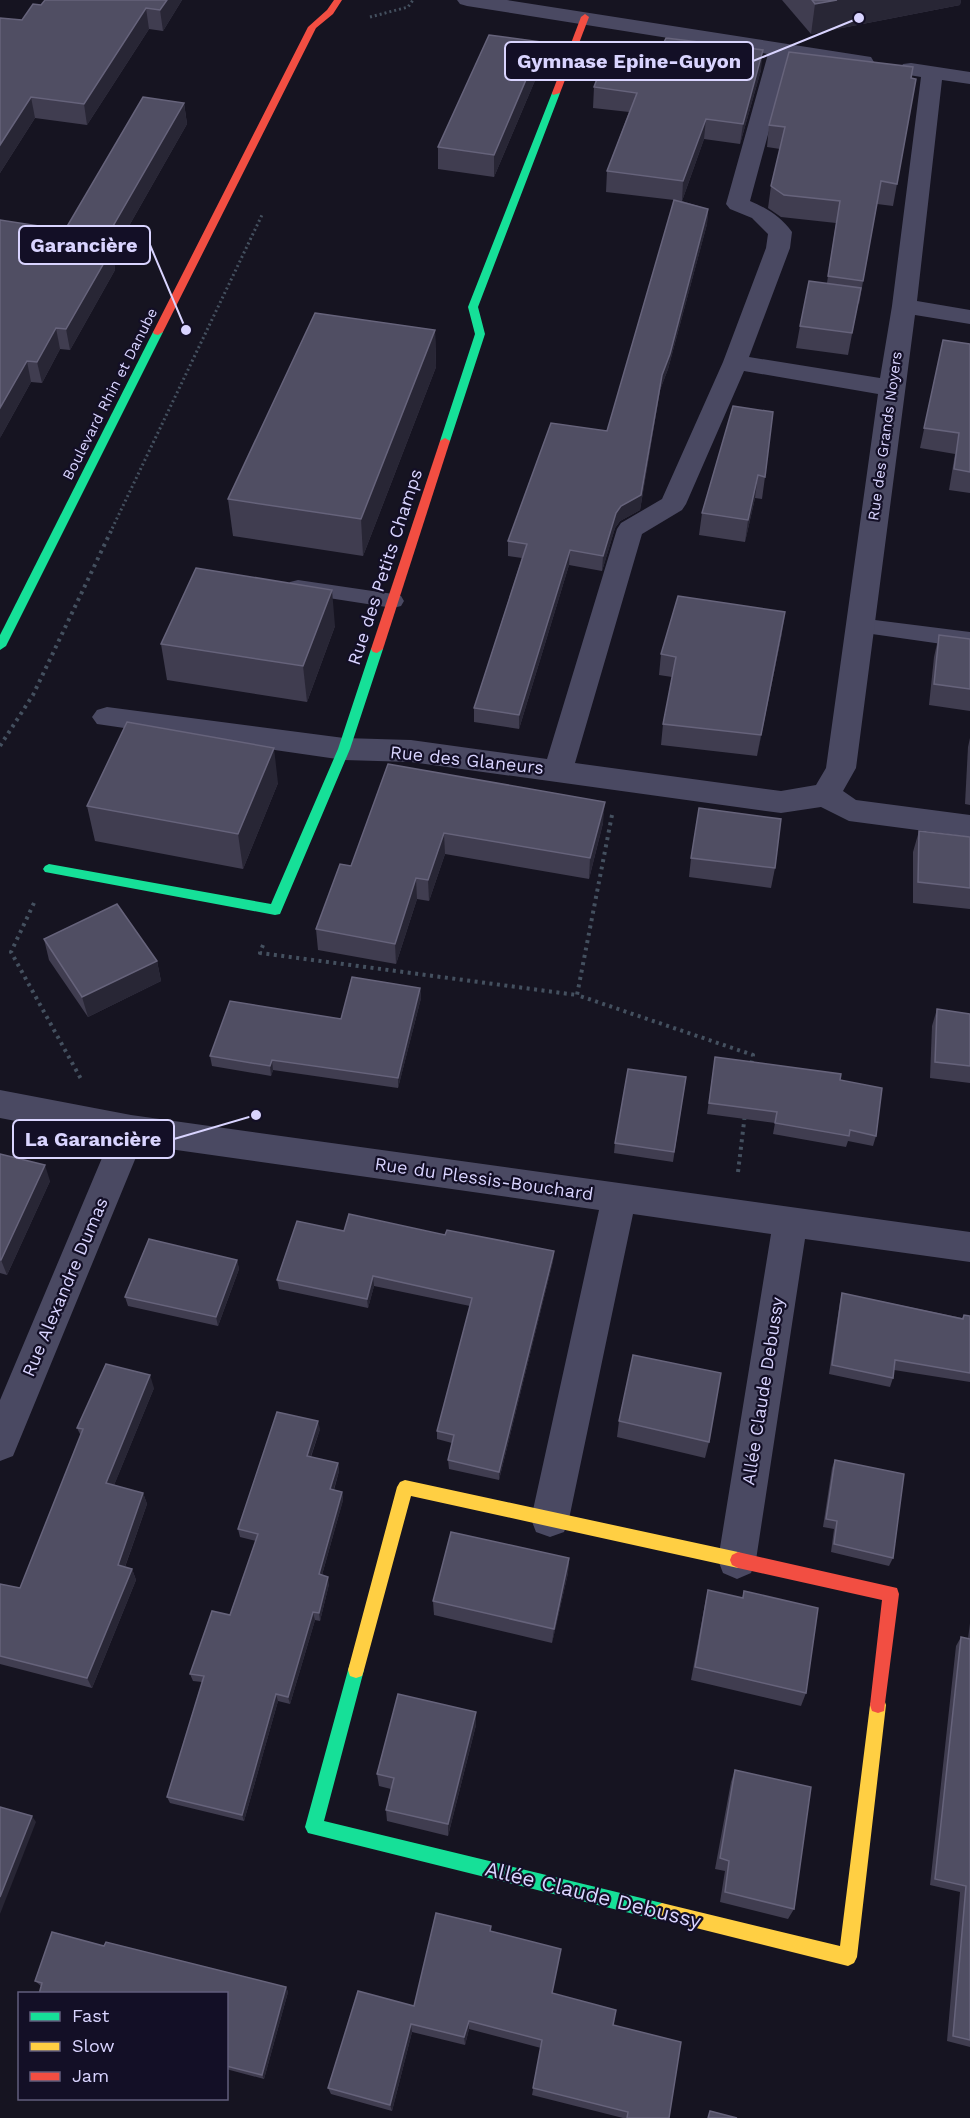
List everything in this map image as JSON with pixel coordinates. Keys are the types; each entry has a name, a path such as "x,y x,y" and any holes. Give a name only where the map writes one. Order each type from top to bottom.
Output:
{"street":[{"name":"Boulevard Rhin et Danube","path":"0,646 312,27 330,12 339,0"},
{"path":"467,0 970,78"},
{"path":"308,9 312,27"},
{"name":"Rue des Petits Champs","path":"275,910 344,750 480,334 473,307 585,17"},
{"path":"558,770 630,529 673,504 735,362 778,248 780,232 760,213 738,204 780,49"},
{"name":"Rue des Grands Noyers","path":"826,795 841,768 891,388 904,306 932,72"},
{"path":"904,306 970,317"},
{"path":"735,362 891,388"},
{"name":"Rue des Glaneurs","path":"107,717 344,750 411,751 781,802 826,795"},
{"path":"826,795 849,810 970,826"},
{"path":"49,869 275,910"},
{"name":"Rue du Plessis-Bouchard","path":"0,1104 118,1127 970,1248"},
{"name":"Rue Alexandre Dumas","path":"0,1444 118,1127"},
{"path":"550,1519 619,1198"},
{"name":"Allée Claude Debussy","path":"737,1560 790,1222"},
{"name":"Allée Claude Debussy","path":"405,1487 737,1560 891,1594 848,1957 314,1827 405,1487"}],"lane":[{"path":"279,584 393,601"},
{"path":"859,626 970,640"}],"path":[{"path":"368,18 408,7 413,0"},
{"path":"0,746 33,695 265,207"},
{"path":"577,995 619,779"},
{"path":"49,869 11,952 118,1127"},
{"path":"275,910 260,953 577,995 753,1055 751,1066"},
{"path":"733,1214 746,1112"}],"building":[{"path":"45,0 167,0 160,10 146,8 84,104 31,97 0,145 0,18 22,20 33,4 41,5"},
{"path":"812,0 837,0 815,4"},
{"path":"489,35 542,42 494,155 438,147"},
{"path":"666,38 763,50 743,124 706,119 683,181 607,171 637,93 594,87 608,49 658,55"},
{"path":"789,52 913,67 911,78 916,79 897,184 881,181 863,281 828,276 840,201 784,195 771,186 785,127 769,125"},
{"path":"143,97 184,103 101,247 112,249 66,329 56,328 37,362 27,361 0,408 0,220 65,230"},
{"path":"674,200 708,209 670,354 662,375 641,495 621,506 616,513 603,556 570,550 519,715 474,708 527,544 508,541 551,423 607,431"},
{"path":"809,281 861,288 852,333 800,326"},
{"path":"315,313 435,330 361,519 228,499"},
{"path":"943,340 970,344 970,472 954,469 959,433 924,428"},
{"path":"733,406 773,412 765,477 758,475 748,520 702,513"},
{"path":"196,568 332,590 303,666 161,644"},
{"path":"678,596 785,612 761,735 663,724 676,657 661,654"},
{"path":"939,635 970,639 970,689 934,684"},
{"path":"127,722 274,748 238,834 87,806"},
{"path":"388,764 605,802 590,858 444,833 428,880 416,878 395,944 316,929 340,864 351,866"},
{"path":"699,808 781,819 775,868 691,858"},
{"path":"919,831 970,837 970,888 918,882"},
{"path":"117,904 157,961 82,997 44,939"},
{"path":"352,977 420,988 398,1078 272,1060 270,1066 210,1056 230,1001 341,1019"},
{"path":"937,1009 970,1014 970,1066 935,1062"},
{"path":"715,1057 841,1074 840,1080 882,1088 876,1136 850,1130 849,1136 775,1123 777,1112 709,1103"},
{"path":"628,1069 686,1077 674,1152 615,1143"},
{"path":"0,1154 45,1165 1,1260 0,1260"},
{"path":"349,1214 445,1235 447,1230 554,1251 499,1472 448,1460 454,1435 437,1431 472,1298 373,1276 367,1299 277,1280 297,1221 344,1231"},
{"path":"149,1239 237,1260 216,1317 125,1297"},
{"path":"842,1293 963,1319 964,1315 970,1316 970,1373 895,1360 893,1378 832,1365"},
{"path":"633,1355 721,1373 709,1442 619,1421"},
{"path":"106,1364 150,1375 106,1483 143,1493 118,1565 132,1569 87,1678 0,1656 0,1584 20,1588 83,1429 77,1428"},
{"path":"277,1412 318,1421 307,1456 338,1463 330,1489 342,1492 319,1574 328,1577 319,1613 313,1612 288,1697 276,1694 242,1815 167,1797 204,1676 190,1674 212,1611 230,1615 258,1534 238,1529"},
{"path":"835,1460 904,1474 893,1558 834,1544 837,1521 826,1519"},
{"path":"451,1532 569,1558 554,1629 433,1601"},
{"path":"708,1590 743,1598 744,1591 818,1608 806,1693 695,1667"},
{"path":"961,1637 970,1639 970,2040 953,2036 966,1886 935,1879"},
{"path":"398,1694 476,1712 448,1824 386,1810 394,1778 377,1774"},
{"path":"735,1770 811,1787 794,1909 725,1892 729,1861 720,1858"},
{"path":"0,1807 32,1816 0,1897"},
{"path":"436,1913 491,1926 490,1931 561,1949 552,1993 616,2010 613,2025 681,2042 669,2118 627,2118 628,2112 533,2088 542,2040 469,2021 464,2037 411,2024 390,2105 328,2088 358,1991 414,2006"},
{"path":"52,1932 104,1946 106,1942 286,1987 262,2075 228,2066 228,1992 40,1992 42,1983 35,1981"},
{"path":"710,2111 737,2118 708,2118"}],"traffic: fast":[{"path":"445,441 480,334 473,307 556,93"},
{"path":"0,646 158,332"},
{"path":"49,869 275,910 344,749 377,649"},
{"path":"356,1670 314,1827 662,1912"}],"traffic: slow":[{"path":"405,1487 738,1560"},
{"path":"356,1670 405,1487"},
{"path":"662,1912 848,1957 878,1705"}],"traffic: jam":[{"path":"158,332 312,27 330,12 338,0"},
{"path":"556,93 585,17"},
{"path":"377,649 445,441"},
{"path":"738,1560 891,1594 878,1705"}],"place":[{"name":"Gymnase Epine-Guyon","path":"859,18"},
{"name":"Garancière","path":"186,330"},
{"name":"La Garancière","path":"256,1115"}]}
